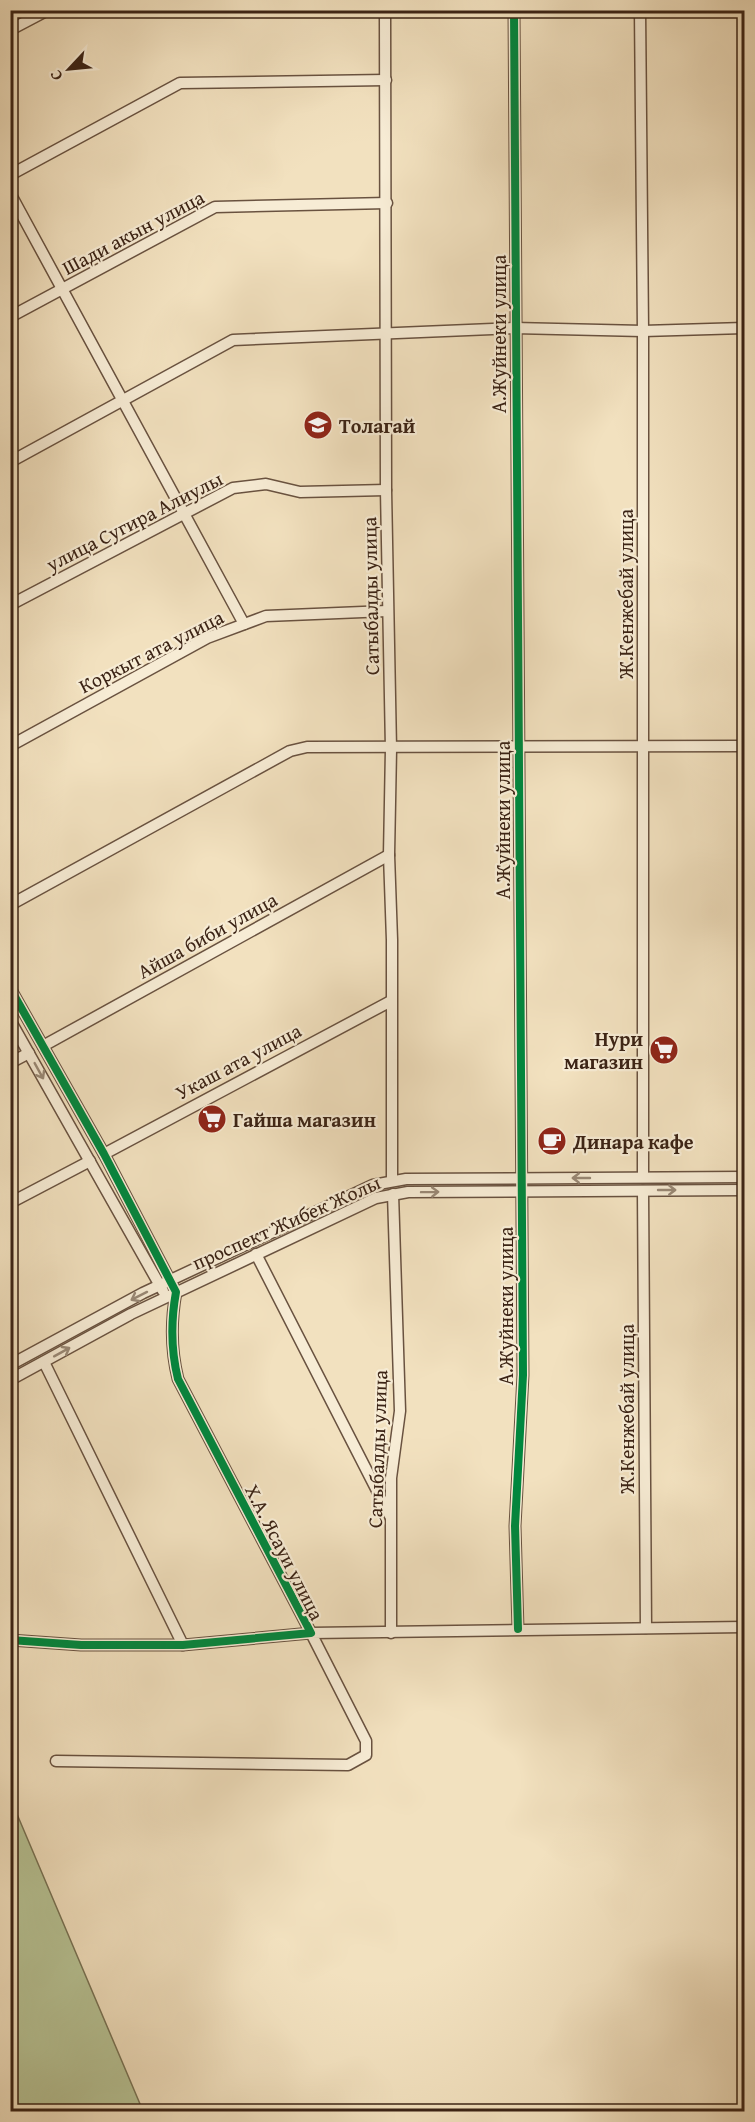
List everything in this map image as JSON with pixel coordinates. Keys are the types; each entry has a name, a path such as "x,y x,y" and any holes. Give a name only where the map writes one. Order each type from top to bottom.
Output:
{"street":[{"path":"10,30 48,10"},
{"name":"Сатыбалды улица","path":"385,10 386,490 391,749 388,855 392,1180"},
{"name":"А.Жуйнеки улица","path":"514,10 514,328 523,1375 515,1526 518,1629"},
{"name":"Ж.Кенжебай улица","path":"640,10 644,331 642,746 644,1178"},
{"path":"10,175 180,83 386,80"},
{"path":"10,193 244,624"},
{"name":"Шади акын улица","path":"10,317 215,207 387,203"},
{"path":"10,462 233,340 514,328 644,331 744,328"},
{"name":"улица Сугира Алиулы","path":"10,605 232,488 266,484 300,492 386,490"},
{"name":"Коркыт ата улица","path":"10,746 207,638 266,616 387,611"},
{"path":"10,905 290,751 307,747 391,749 744,746"},
{"name":"Айша биби улица","path":"43,1046 388,855"},
{"path":"10,988 104,1154 166,1283"},
{"name":"Укаш ата улица","path":"104,1154 391,1001"},
{"path":"10,1020 90,1161 166,1283"},
{"path":"10,1063 29,1053"},
{"path":"10,1203 90,1161"},
{"name":"проспект Жибек Жолы","path":"10,1365 166,1283 352,1194 392,1180 744,1177"},
{"name":"проспект Жибек Жолы","path":"10,1380 171,1294 376,1198 393,1194 521,1191 744,1190"},
{"name":"Ж.Кенжебай улица","path":"643,1191 646,1628"},
{"name":"Сатыбалды улица","path":"391,1633 391,1478 396,1459 400,1412 393,1194"},
{"path":"256,1254 391,1519"},
{"name":"Х.А. Ясауи улица","path":"10,1640 81,1645 183,1645 311,1632 209,1442 178,1379 174,1359 171,1294 166,1283"},
{"path":"44,1362 183,1645"},
{"path":"56,1761 348,1765 357,1762 366,1755 366,1741 311,1632 391,1633 518,1629 744,1627"}],"green space":[{"path":"11,1800 143,2111 11,2111"}],"cycle path":[{"path":"514,10 523,1375 515,1526 518,1629"},
{"path":"10,988 104,1154 176,1292 172,1336 178,1379 311,1633 183,1645 81,1645 10,1640"}],"place":[{"name":"Толагай","path":"318,425"},
{"name":"Нури магазин","path":"664,1050"},
{"name":"Гайша магазин","path":"212,1119"},
{"name":"Динара кафе","path":"552,1141"}]}
